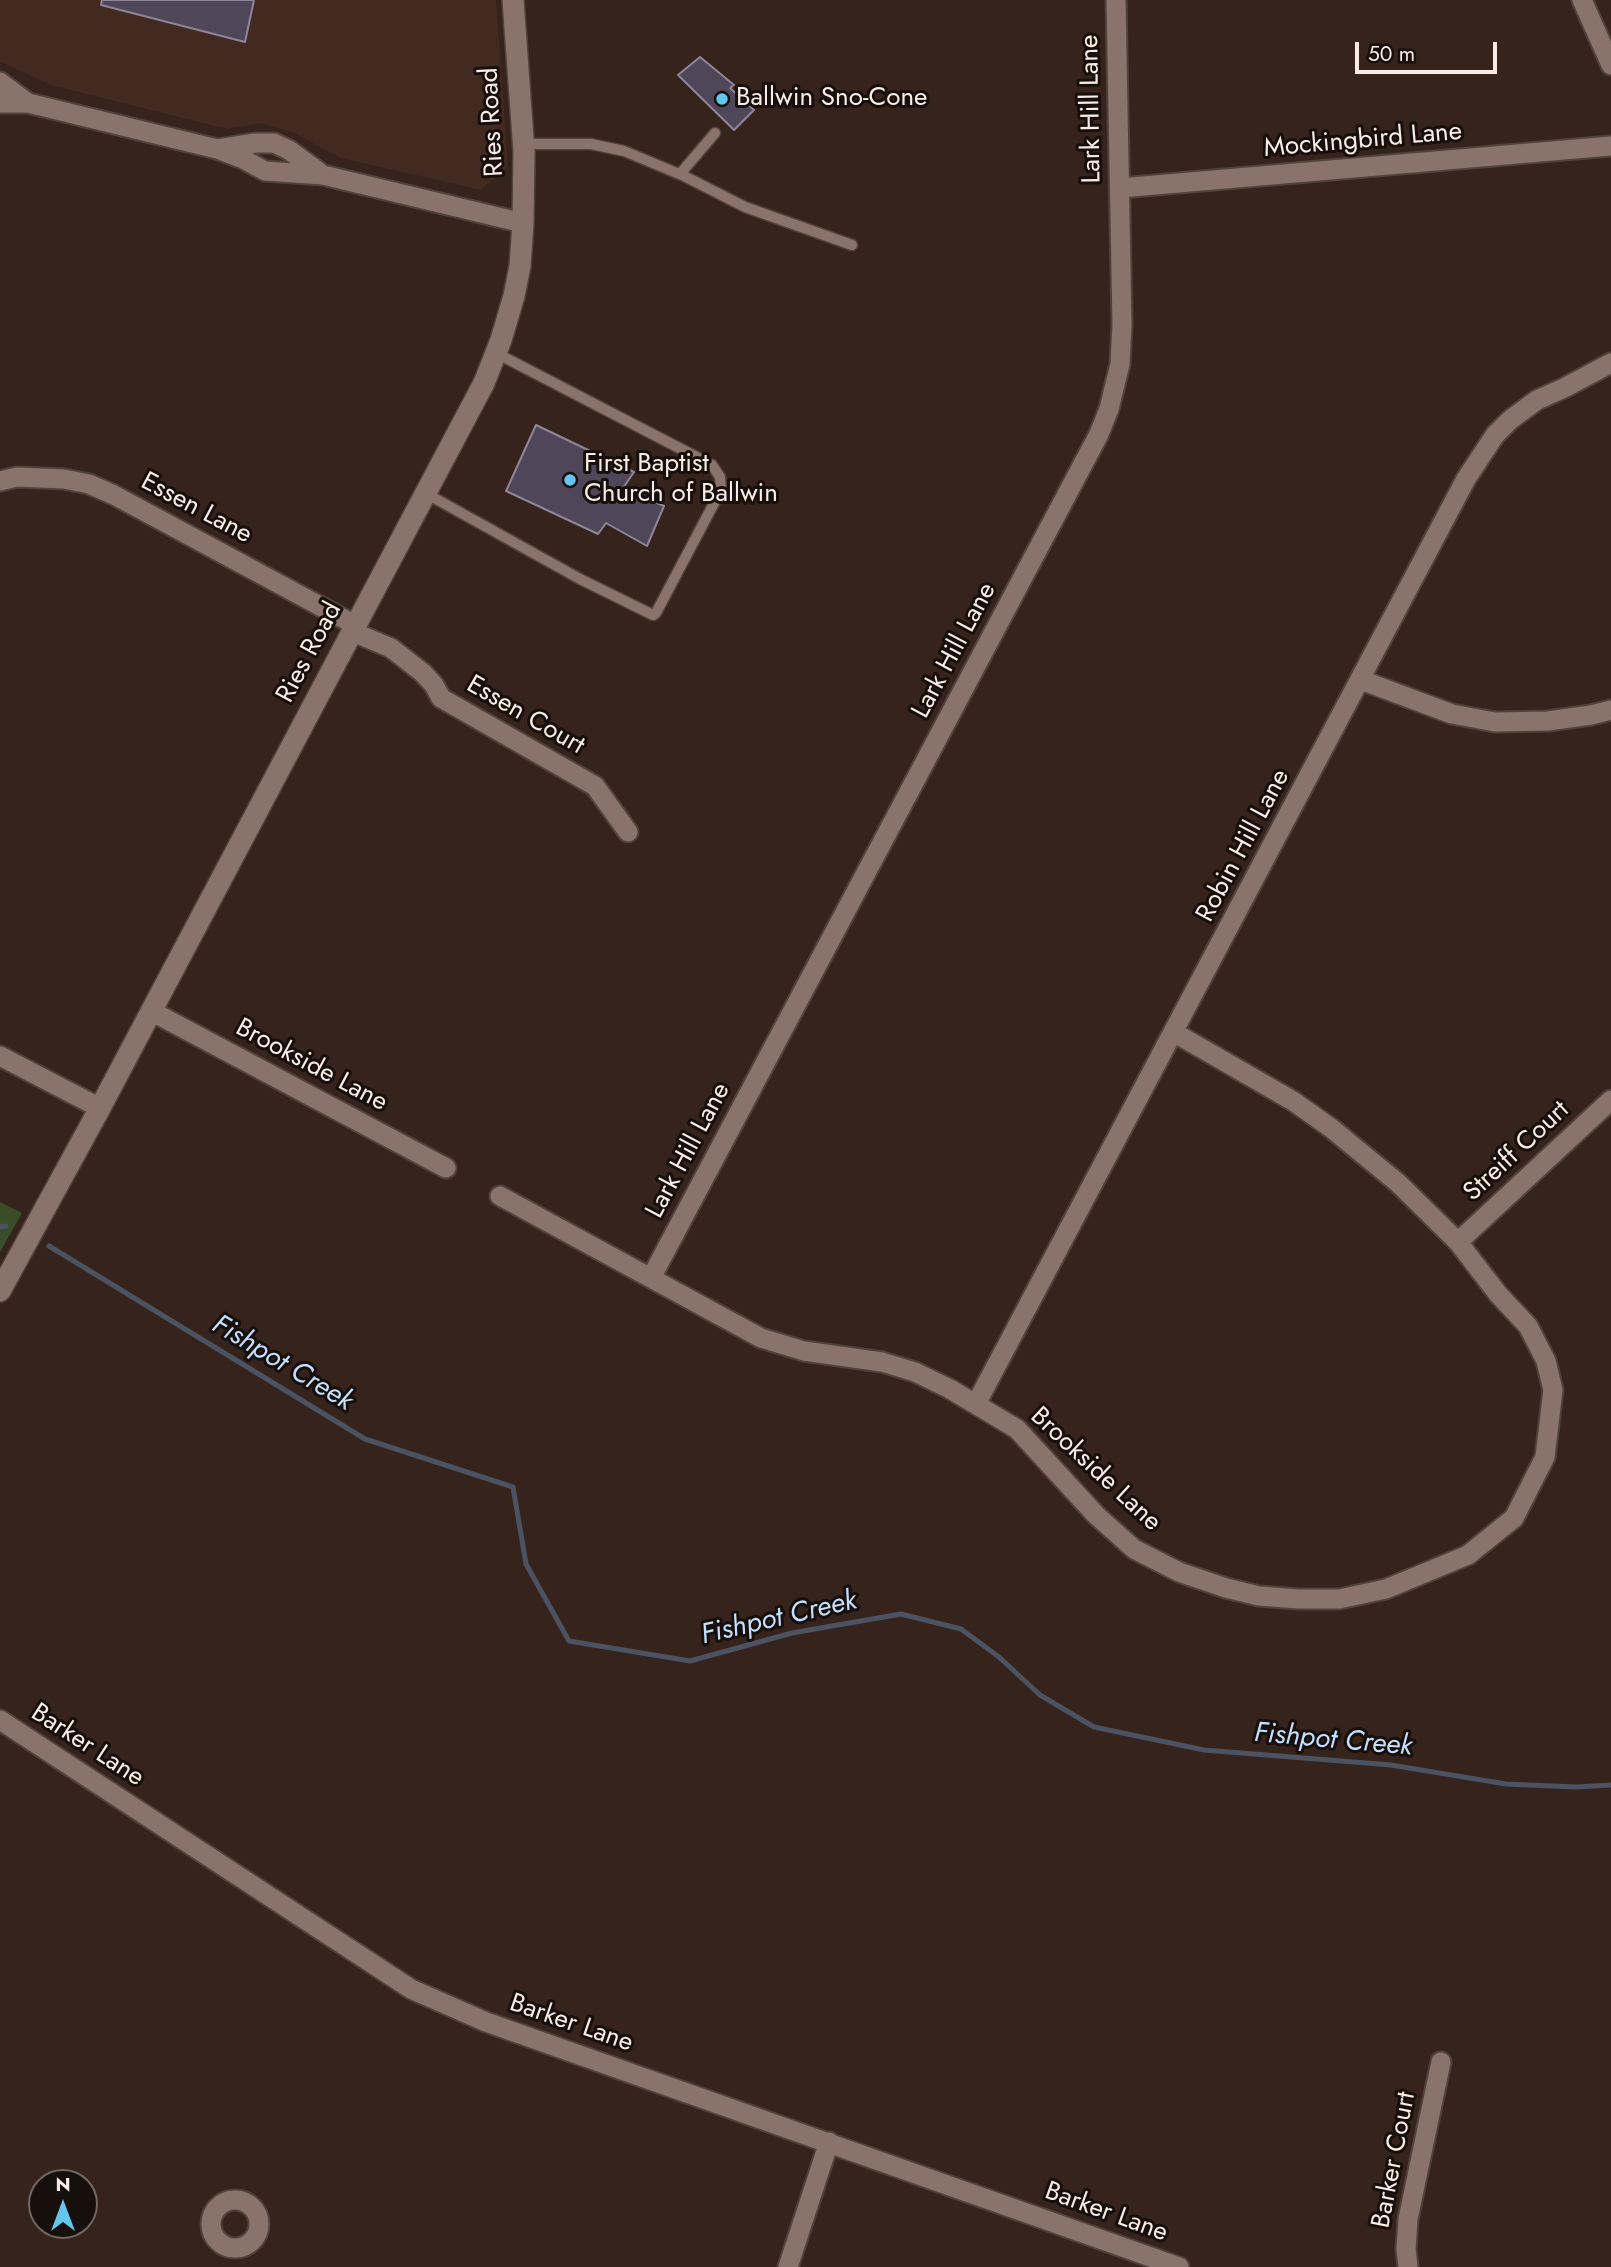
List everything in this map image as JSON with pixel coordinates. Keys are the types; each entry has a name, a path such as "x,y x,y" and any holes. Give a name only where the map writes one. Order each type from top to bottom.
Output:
{"street":[{"name":"Ries Road","path":"0,1291 427,495 474,405 496,353 514,296 520,266 523,223 523,144 513,0"},
{"name":"Lark Hill Lane","path":"651,1278 1099,434 1109,409 1120,364 1122,325 1116,0"},
{"path":"1582,0 1611,65"},
{"path":"0,82 28,103"},
{"path":"0,103 28,103 217,149 265,171 323,175 523,223"},
{"path":"217,149 274,143 289,150 323,175"},
{"name":"Mockingbird Lane","path":"1120,188 1611,146"},
{"name":"Robin Hill Lane","path":"976,1404 1466,479 1495,435 1510,420 1537,400 1611,363"},
{"name":"Essen Lane","path":"0,481 17,477 64,479 89,484 114,495 355,629"},
{"name":"Essen Court","path":"355,629 391,648 423,673 441,698 595,786 628,832"},
{"path":"1361,680 1452,714 1495,722 1548,721 1611,710"},
{"name":"Brookside Lane","path":"151,1011 446,1168"},
{"name":"Brookside Lane","path":"500,1196 761,1338 804,1351 881,1362 915,1371 976,1404 1017,1429 1096,1516 1134,1549 1179,1572 1259,1596 1339,1599 1386,1589 1468,1555 1514,1518 1545,1457 1553,1390 1546,1361 1528,1326 1498,1294 1458,1242 1398,1183 1331,1128 1293,1101 1174,1032"},
{"path":"0,1056 100,1108"},
{"name":"Streiff Court","path":"1458,1242 1611,1100"},
{"name":"Barker Lane","path":"0,1720 411,1989 486,2022 1179,2267"},
{"name":"Barker Court","path":"1408,2267 1408,2219 1441,2062"},
{"path":"788,2267 829,2142"}],"lane":[{"path":"680,174 715,133"},
{"path":"523,144 591,145 624,151 680,174 744,206 852,245"},
{"path":"427,495 580,579 653,615 721,490 720,477 712,465 496,353"}],"shaded area":[{"path":"0,0 496,0 508,167 481,190 341,158 294,133 261,123 227,129 51,85 0,62"}],"green space":[{"path":"0,1202 22,1213 0,1252"}],"building":[{"path":"102,0 254,0 245,42 101,5"},
{"name":"Ballwin Sno-Cone","path":"700,57 734,85 730,88 754,110 734,130 678,75"},
{"name":"First Baptist Church of Ballwin","path":"536,425 634,472 623,488 664,506 647,546 606,523 598,534 506,491"}],"waterway":[{"name":"Fishpot Creek","path":"0,1227 6,1226"},
{"name":"Fishpot Creek","path":"49,1246 365,1439 513,1487 526,1564 569,1641 690,1661 792,1633 901,1614 961,1629 999,1657 1040,1695 1094,1727 1204,1750 1391,1765 1506,1784 1576,1787 1611,1785"}],"place":[{"name":"Ballwin Sno-Cone","path":"722,99"},
{"name":"First Baptist Church of Ballwin","path":"570,480"}]}
